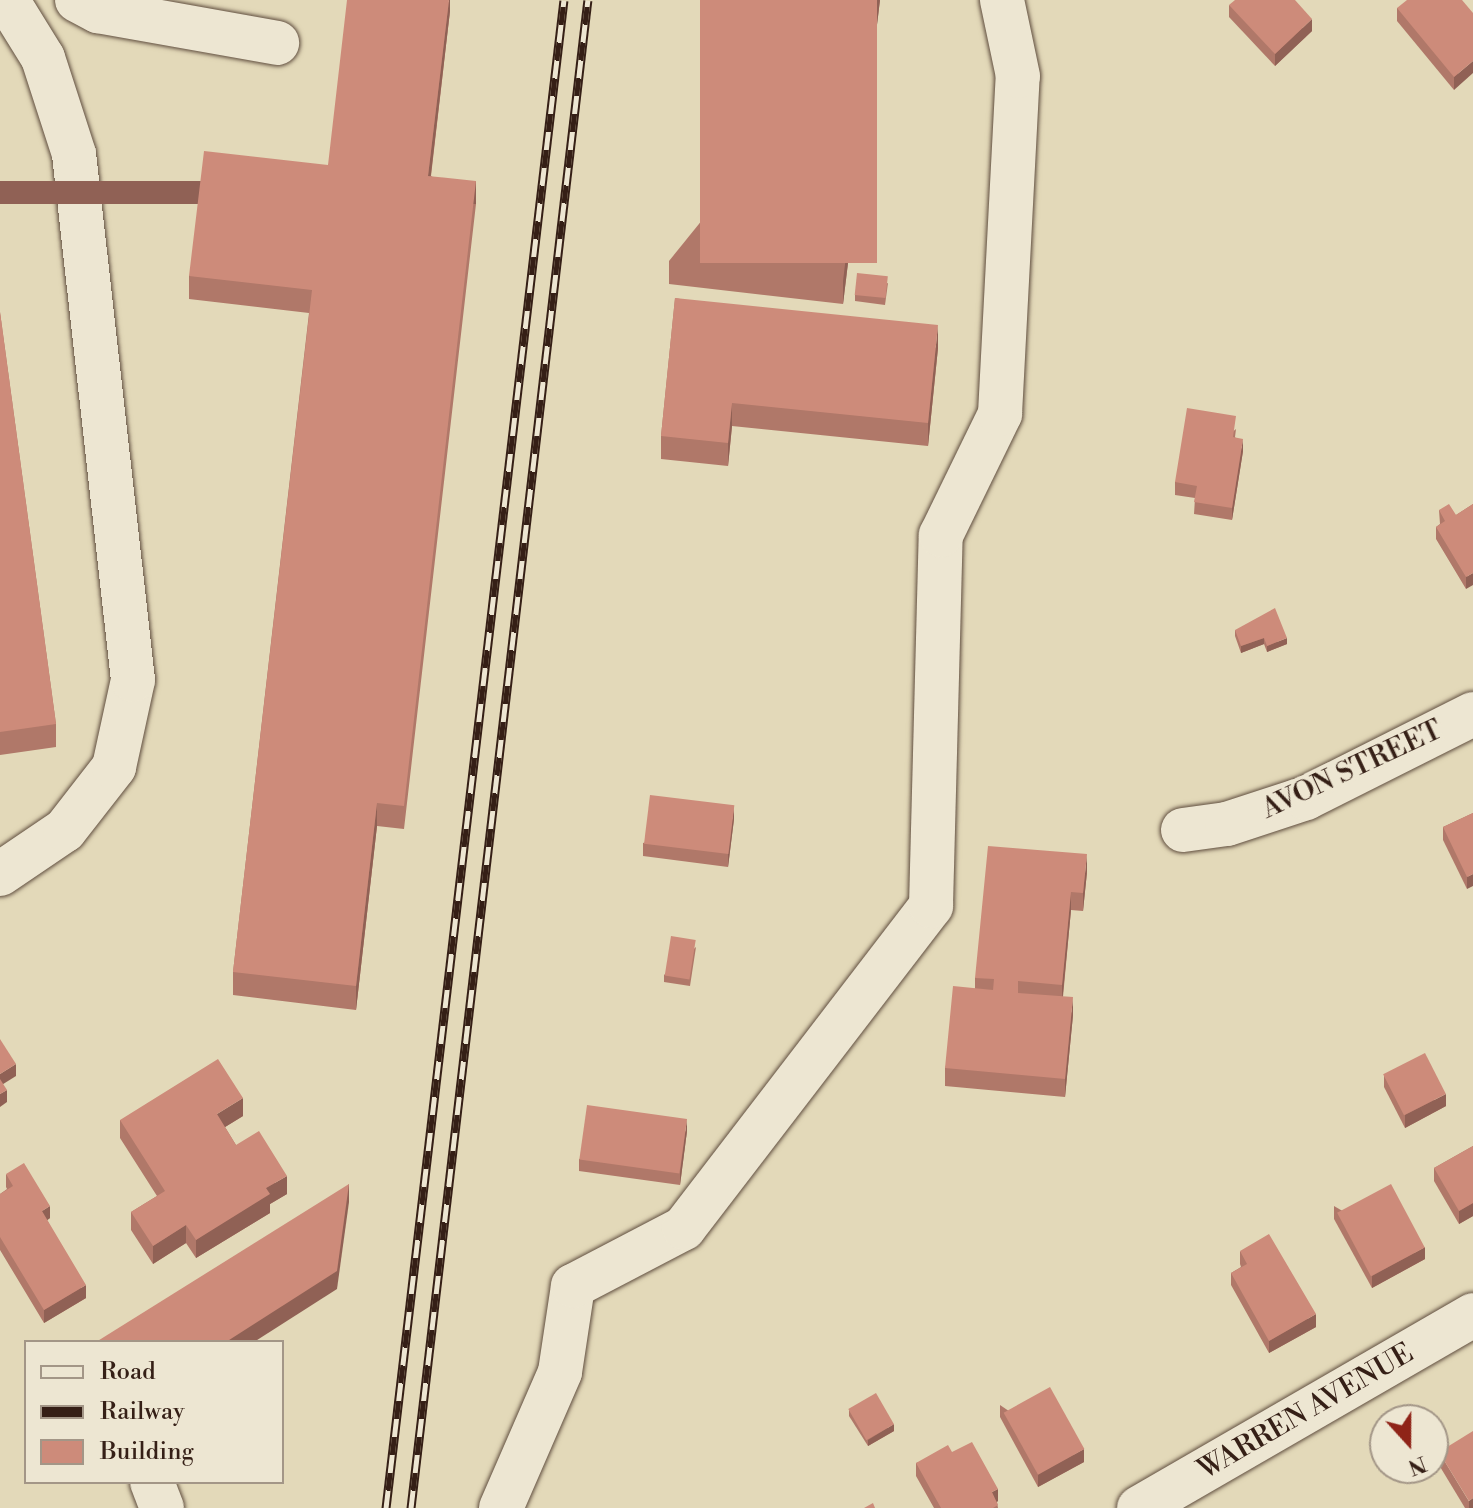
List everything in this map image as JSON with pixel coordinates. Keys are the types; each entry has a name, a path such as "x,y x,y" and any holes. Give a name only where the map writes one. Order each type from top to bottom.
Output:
{"street":[{"path":"0,874 65,830 114,767 133,680 74,154 43,58 7,0"},
{"path":"77,0 98,11 277,43"},
{"path":"501,1508 560,1372 573,1286 684,1228 931,906 941,535 1000,414 1018,76 1002,0"},
{"name":"AVON STREET","path":"1183,830 1227,824 1306,798 1473,714"},
{"name":"WARREN AVENUE","path":"1139,1508 1473,1315"},
{"path":"153,1484 162,1508"}],"building":[{"path":"347,0 449,0 428,176 476,181 404,806 377,803 356,986 233,972 312,290 189,276 204,151 328,165"},
{"path":"700,0 877,0 877,263 700,263"},
{"path":"1235,0 1295,0 1312,19 1275,54 1229,5"},
{"path":"1407,0 1462,0 1473,13 1473,61 1454,77 1397,8"},
{"path":"857,273 888,276 886,298 855,295"},
{"path":"675,298 938,325 928,423 732,403 728,443 661,436"},
{"path":"0,312 56,724 0,732"},
{"path":"1187,408 1236,416 1233,437 1243,439 1232,508 1194,502 1197,486 1175,482"},
{"path":"1449,504 1456,515 1473,504 1473,573 1466,577 1436,527 1445,521 1439,510"},
{"path":"1275,608 1287,638 1267,646 1264,638 1241,646 1235,630"},
{"path":"650,795 734,805 728,854 644,844"},
{"path":"1473,813 1473,874 1467,877 1443,827"},
{"path":"988,846 1087,854 1083,893 1071,892 1062,985 1018,981 1018,993 1073,997 1065,1079 945,1068 953,986 993,990 994,979 975,978"},
{"path":"671,936 696,940 689,979 665,976"},
{"path":"0,1039 16,1064 0,1074"},
{"path":"1425,1053 1446,1094 1404,1115 1383,1074"},
{"path":"218,1059 243,1098 217,1114 236,1145 259,1131 287,1176 266,1188 270,1194 196,1240 186,1225 153,1246 131,1212 165,1191 120,1120"},
{"path":"0,1079 7,1090 0,1094"},
{"path":"587,1105 687,1119 679,1174 579,1159"},
{"path":"1473,1146 1473,1203 1459,1211 1434,1168"},
{"path":"24,1163 50,1206 42,1211 86,1285 44,1310 0,1237 0,1194 13,1186 6,1174"},
{"path":"349,1184 337,1271 229,1340 99,1340"},
{"path":"1391,1184 1425,1248 1371,1276 1337,1213"},
{"path":"1269,1234 1316,1314 1269,1341 1231,1273 1247,1264 1240,1251"},
{"path":"1050,1387 1084,1449 1038,1475 1004,1413"},
{"path":"876,1393 894,1424 866,1440 848,1409"},
{"path":"1473,1431 1473,1498 1469,1501 1449,1468 1449,1446"},
{"path":"972,1442 998,1489 992,1492 998,1505 993,1508 941,1508 916,1463 948,1445 952,1452"}],"railway":[{"path":"386,1508 564,0"},
{"path":"411,1508 588,0"}]}
